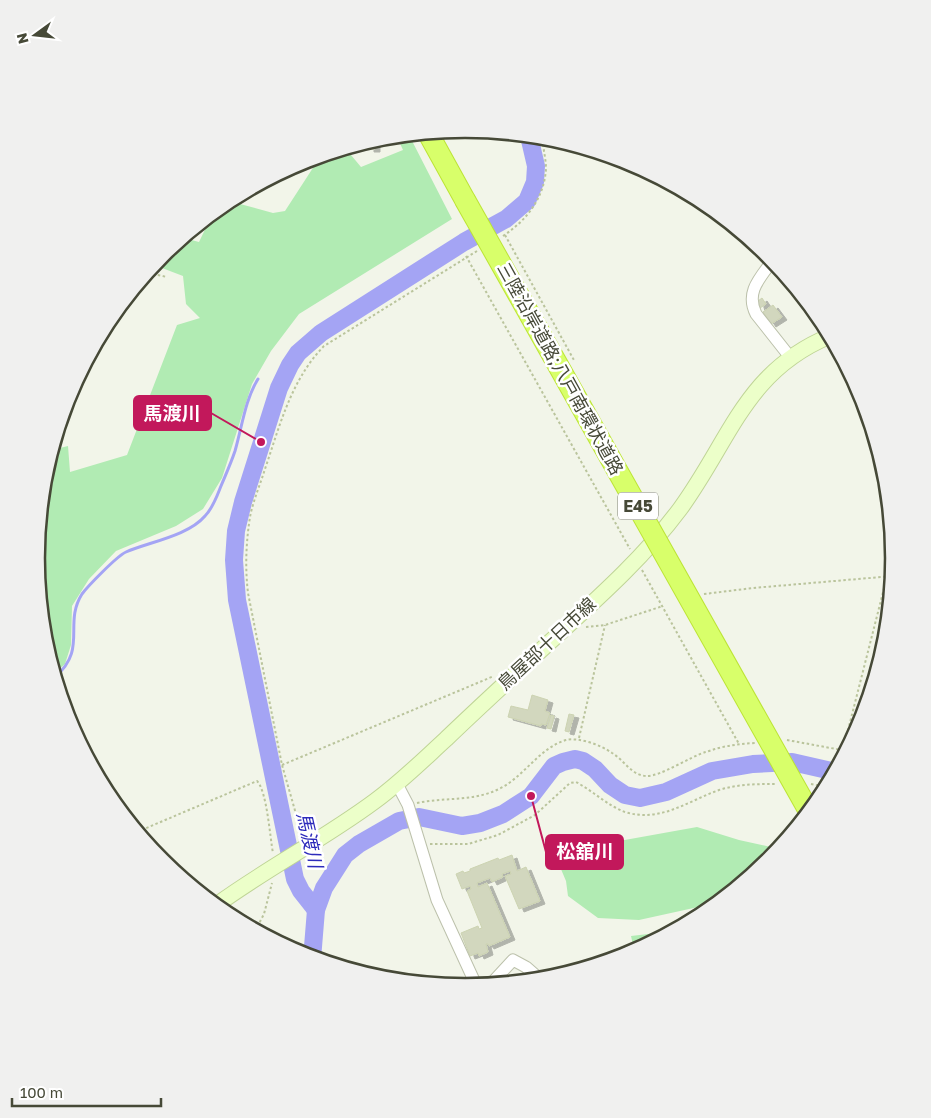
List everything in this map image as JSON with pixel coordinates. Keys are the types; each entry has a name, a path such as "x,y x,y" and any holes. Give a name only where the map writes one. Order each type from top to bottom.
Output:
{"highway":[{"name":"三陸沿岸道路;八戸南環状道路","path":"432,140 806,806"}],"main road":[{"name":"鳥屋部十日市線","path":"222,902 374,802 397,784 570,623 636,560 681,508 757,389 775,369 801,349 824,339"}],"street":[{"path":"768,267 755,283 751,299 753,308 790,358"},
{"path":"397,784 408,806 437,900 473,979"},
{"path":"496,979 513,960 526,966 534,974"}],"path":[{"path":"497,239 505,235 530,212 540,198 546,167 543,146"},
{"path":"302,848 282,765 248,593 246,545 250,515 287,401 301,375 324,346 466,256 482,248"},
{"path":"408,806 425,801 476,798 498,789 514,780 552,746 567,740 579,738 612,753 632,771 647,776 706,752 739,744 466,256"},
{"path":"156,275 167,277"},
{"path":"704,594 885,577"},
{"path":"846,738 885,585"},
{"path":"570,623 582,628 606,625 663,606"},
{"path":"579,738 606,625"},
{"path":"282,765 493,676"},
{"path":"786,740 841,750"},
{"path":"144,829 257,781 261,785 266,804 276,865 272,889 258,925"},
{"path":"418,841 468,844 498,835 535,816 570,783 576,782 622,811 638,815 655,815 676,809 734,786 780,784"},
{"path":"807,784 820,786"}],"green space":[{"path":"412,142 452,219 299,314 271,351 252,384 222,478 203,509 176,526 116,551 89,579 72,606 71,645 65,664 59,669 49,614 45,559 49,504 59,450 68,446 70,472 127,455 177,325 200,318 186,304 183,276 162,268 192,240 199,242 205,229 240,204 273,213 285,211 313,168 351,155 361,167 403,150 400,144"},
{"path":"697,827 739,840 771,847 743,875 703,906 639,920 598,918 568,896 566,881 555,855 569,850"},
{"path":"657,933 633,944 631,936"}],"building":[{"path":"762,298 766,304 760,308 758,301"},
{"path":"773,305 782,317 771,324 763,312"},
{"path":"532,695 548,700 545,711 550,713 546,725 541,724 541,726 508,717 511,706 528,710"},
{"path":"569,714 574,715 569,732 565,731"},
{"path":"551,715 554,716 551,729 547,728"},
{"path":"512,855 517,871 526,867 540,901 519,909 505,876 511,874 510,871 502,874 503,877 492,882 490,878 477,883 478,887 487,883 510,937 489,946 486,944 488,952 479,956 478,953 470,956 461,933 478,926 479,929 482,928 467,891 471,889 470,886 462,889 456,874 470,871 470,869 498,858 499,860"}],"waterway":[{"name":"馬渡川","path":"316,910 301,891 295,879 237,600 234,560 236,531 243,502 279,388 298,353 321,333 464,242 506,219 527,201 535,182 536,166 531,144"},
{"path":"60,672 65,667 73,646 74,616 77,605 82,594 90,585 126,552 189,529 198,523 210,509 233,455 247,405 258,379"},
{"path":"313,950 316,910 324,888 345,855 359,844 399,821 419,817 462,826 480,823 503,814 531,796 554,766 563,762 575,759 583,761 595,769 610,785 625,795 640,798 666,792 712,771 753,764 792,762 829,770"}],"place":[{"name":"馬渡川","path":"261,442"},
{"name":"松舘川","path":"531,796"}]}
